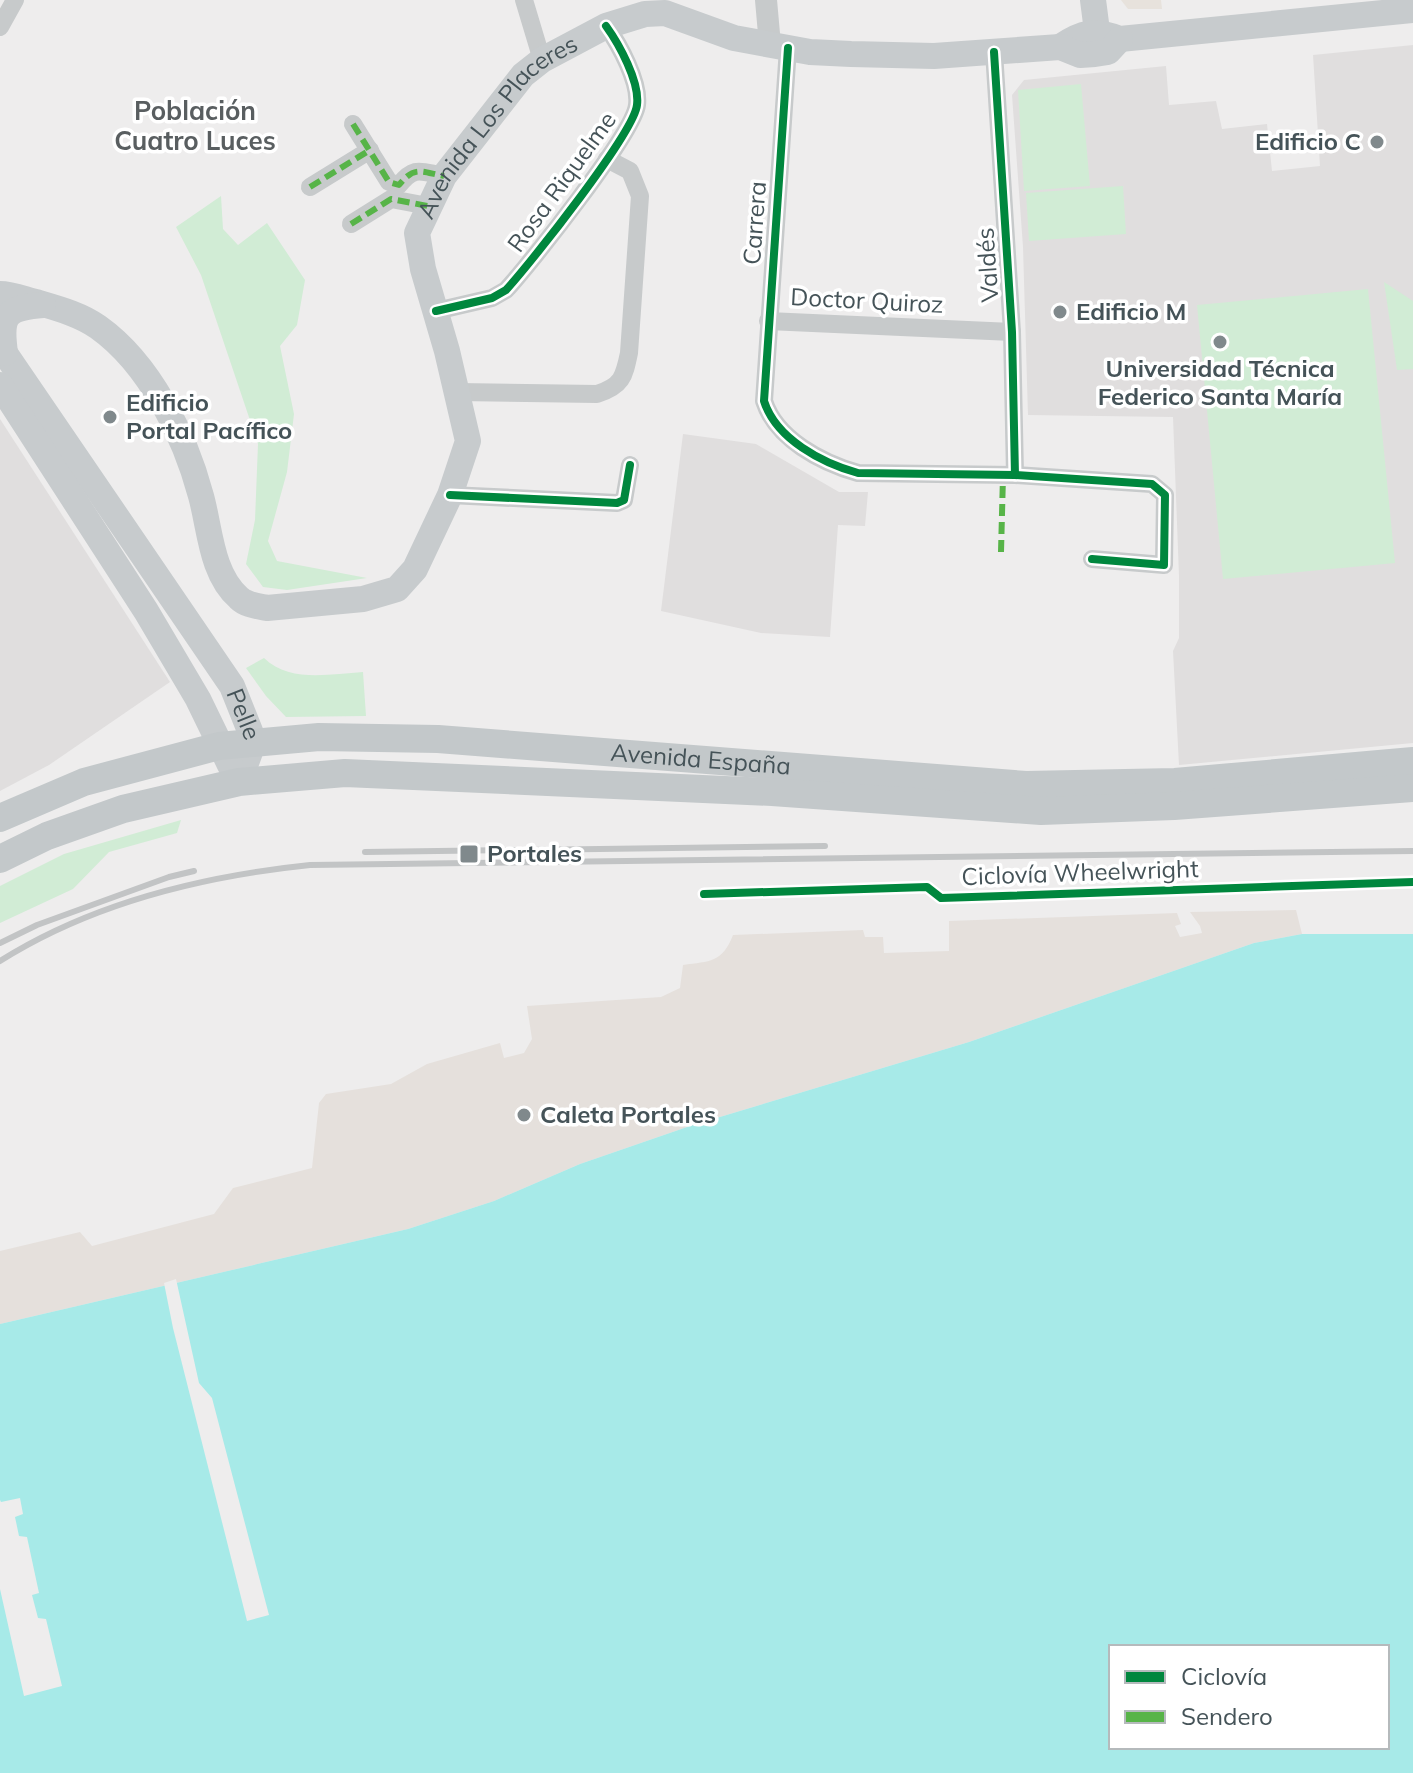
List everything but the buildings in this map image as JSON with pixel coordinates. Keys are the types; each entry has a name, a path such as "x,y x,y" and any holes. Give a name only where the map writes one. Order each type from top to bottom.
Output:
{"main road":[{"path":"1093,0 1108,35"},
{"name":"Avenida Los Placeres","path":"0,294 83,318 99,328 145,377 177,426 196,475 217,562 240,599 267,608 363,599 397,589 415,569 450,495 468,441 423,269 417,233 444,176 523,75 542,60 606,26 645,14 665,13 734,38 779,46 889,56 1060,47 1077,36 1413,10"},
{"name":"Avenida Los Placeres","path":"0,280 46,305"},
{"path":"3,350 2,327 6,316 15,309 46,305"},
{"name":"Pelle","path":"3,350 232,686 254,741 239,782"},
{"name":"Pelle","path":"0,385 146,611 198,699 239,782"},
{"name":"Avenida España","path":"0,818 84,782 219,746 254,741 372,736 1026,785 1175,782 1413,761"},
{"name":"Avenida España","path":"0,859 47,836 123,809 239,782 345,773 772,792 1041,811 1174,806 1413,788"}],"street":[{"path":"0,27 15,0"},
{"path":"524,0 542,60"},
{"path":"766,0 779,46"},
{"name":"Rosa Riquelme","path":"436,311 492,298 506,290 607,159 634,116 638,103 624,55 606,26"},
{"name":"Carrera","path":"779,46 764,401 768,415 802,447 843,469 858,473 1015,475"},
{"name":"Valdés","path":"994,52 1012,332 1015,475"},
{"path":"353,124 389,182 399,185 410,172 416,171 444,176"},
{"path":"310,187 370,150"},
{"path":"457,392 597,394 612,389 624,376 629,353 640,196 630,171 607,159"},
{"path":"351,224 391,199 428,206"},
{"name":"Doctor Quiroz","path":"768,321 1012,332"},
{"path":"450,495 617,503 624,500 630,465"},
{"path":"1015,475 1152,484 1161,489 1165,495 1164,565 1092,559"}],"shaded area":[{"path":"1121,0 1161,0 1162,9 1128,9"},
{"name":"Universidad Técnica Federico Santa María","path":"1413,45 1413,743 1179,765 1173,651 1179,638 1179,576 1173,417 1028,415 1023,247 1012,95 1024,80 1166,66 1169,105 1216,101 1222,129 1267,124 1272,171 1320,166 1313,55"},
{"path":"0,419 170,682 49,765 0,791"},
{"path":"683,434 756,444 839,492 868,492 865,526 838,525 830,637 761,633 661,611"}],"green space":[{"path":"1081,84 1090,186 1024,191 1018,90"},
{"path":"1123,186 1126,234 1029,241 1026,193"},
{"path":"221,196 223,229 238,245 267,223 305,280 297,325 280,346 294,414 287,472 268,541 277,561 367,578 287,590 263,587 246,564 255,520 258,444 201,275 176,227"},
{"path":"1384,282 1413,301 1413,369 1397,370"},
{"path":"1368,289 1395,563 1223,579 1197,305"},
{"path":"264,658 274,666 298,674 363,672 366,716 286,717 246,668"},
{"path":"181,820 177,833 109,852 73,889 0,923 0,886 64,854"}],"sand":[{"name":"Caleta Portales","path":"1296,910 1302,934 1254,943 969,1042 690,1126 580,1164 494,1201 408,1229 0,1324 0,1251 80,1232 92,1246 214,1214 233,1188 312,1168 319,1103 326,1094 391,1084 427,1064 500,1043 504,1058 524,1053 532,1039 527,1006 661,997 680,988 683,965 719,956 733,935 863,930 865,937 883,937 884,953 949,951 949,921 1177,913 1181,924 1175,926 1180,937 1202,933 1190,912"}],"water":[{"path":"1302,934 1413,934 1413,1773 0,1773 0,1324 408,1229 494,1201 580,1164 690,1126 969,1042 1254,943"}],"pier":[{"path":"176,1279 199,1383 212,1398 269,1615 247,1621 173,1328 164,1283"},
{"path":"20,1498 23,1514 15,1517 19,1536 27,1537 39,1593 32,1595 38,1618 46,1619 62,1686 24,1696 0,1589 0,1500"}],"railway":[{"path":"365,852 825,846"},
{"path":"0,961 72,923 149,895 229,876 310,865 1413,851"},
{"path":"0,943 37,925 169,877 194,871"}],"marked path":[{"path":"353,124 389,182 399,185 414,172 444,176"},
{"path":"310,187 370,150"},
{"path":"351,224 391,199 428,206"},
{"path":"1001,552 1003,476"}],"cycle path":[{"path":"436,311 492,298 506,290 619,142 637,105 637,96 628,64 606,26"},
{"path":"788,48 764,401 770,415 802,448 858,473 1015,475 1152,484 1165,495 1164,565 1092,559"},
{"path":"994,52 1012,332 1015,475"},
{"path":"450,495 617,503 624,500 630,465"},
{"name":"Ciclovía Wheelwright","path":"704,894 927,887 941,898 1413,882"}],"place":[{"name":"Edificio C","path":"1377,142"},
{"name":"Edificio M","path":"1060,312"},
{"name":"Universidad Técnica Federico Santa María","path":"1220,342"},
{"name":"Edificio Portal Pacífico","path":"110,417"},
{"name":"Portales","path":"469,854"},
{"name":"Caleta Portales","path":"524,1115"}],"district":[{"name":"Población Cuatro Luces","path":"195,126"}]}
